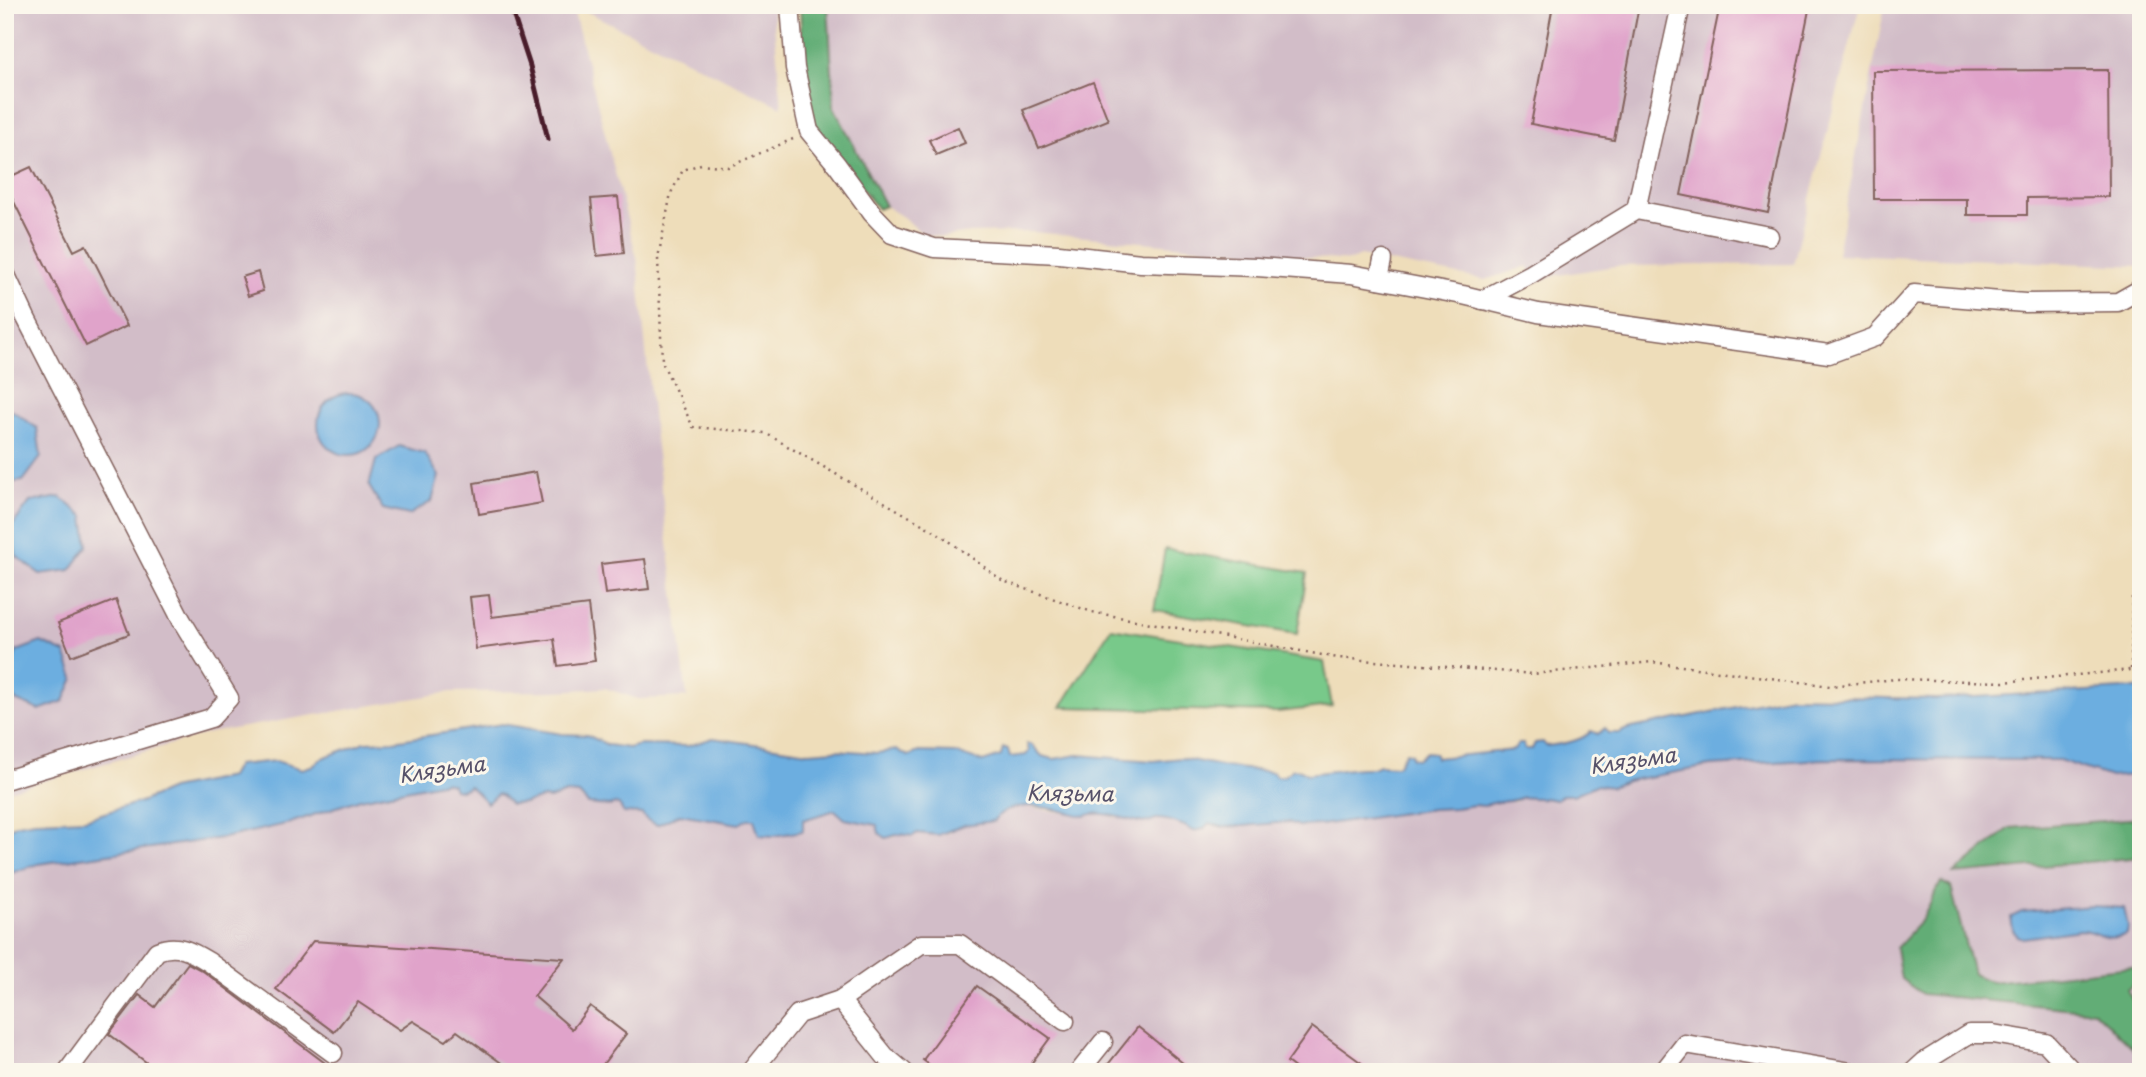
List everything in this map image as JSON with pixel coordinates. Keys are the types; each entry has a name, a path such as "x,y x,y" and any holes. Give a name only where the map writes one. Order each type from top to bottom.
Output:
{"street":[{"path":"1636,210 1681,5"},
{"path":"785,16 809,131 872,213 892,234 934,248 1351,274 1538,313 1829,354 1875,337 1914,294 2025,303 2118,302 2141,289"},
{"path":"1482,300 1531,274 1636,210 1769,236"},
{"path":"1379,279 1383,260"},
{"path":"5,273 182,621 229,698 211,718 5,780"},
{"path":"751,1072 798,1014 840,1000 921,944 960,944 1065,1021"},
{"path":"67,1072 157,951 168,946 197,954 334,1053"},
{"path":"840,1000 885,1056 904,1072"},
{"path":"1913,1072 1969,1034 1993,1034 2046,1043 2073,1072"},
{"path":"1079,1072 1103,1042"},
{"path":"1663,1072 1685,1044 1851,1072"}],"path":[{"path":"809,131 728,167 701,164 683,170 671,193 658,258 662,362 693,427 765,433 941,536 1003,581 1092,612 1338,658 1427,667 1533,674 1652,662 1830,686 1896,678 2003,682 2141,668"},
{"path":"2131,669 2132,597 2141,576"}],"shaded area":[{"path":"5,5 572,5 637,258 652,413 687,697 638,699 605,688 451,692 209,733 5,792"},
{"path":"573,5 772,5 782,107"},
{"path":"828,5 1860,5 1793,264 1616,266 1558,275 1535,282 1528,266 1485,280 1360,256 1349,261 1033,232 970,233 942,237 924,235 885,206 834,107"},
{"path":"1885,5 2141,5 2141,266 1837,254"},
{"path":"1824,759 2059,760 2111,777 2141,774 2141,1072 5,1072 5,875 38,864 228,837 290,823 360,799 445,782 470,786 487,803 497,794 505,800 525,803 575,793 579,794 582,800 615,804 634,815 642,814 660,822 680,813 738,824 754,819 759,835 774,836 803,831 803,820 835,810 845,819 878,825 893,838 900,834 913,836 917,833 948,833 957,827 993,821 1001,811 1022,806 1065,813 1104,813 1142,823 1159,818 1169,822 1209,823 1223,827 1289,822 1299,826 1320,825 1432,809 1484,806 1491,802 1515,802 1523,797 1532,799 1540,796 1555,800 1597,785 1611,787 1625,781 1710,766"}],"green space":[{"path":"800,5 828,5 834,107 885,206 878,209 815,128 803,74"},
{"path":"1165,549 1307,573 1297,634 1154,610"},
{"path":"1111,628 1324,662 1332,706 1277,712 1061,707"},
{"path":"2141,818 2141,857 1954,874 2010,828"},
{"path":"1941,882 1951,887 1973,974 1991,982 2141,966 2141,977 2127,990 2141,1015 2141,1056 2094,1011 1922,994 1901,979 1896,948 1922,920"}],"water":[{"path":"349,393 371,402 380,424 371,446 349,455 327,446 318,424 327,402"},
{"path":"13,411 37,428 41,457 23,481 5,483 5,412"},
{"path":"399,446 425,453 439,476 432,501 409,515 383,509 369,486 376,460"},
{"path":"60,497 84,516 88,546 70,570 40,574 16,556 12,526 30,502"},
{"path":"41,642 65,653 74,678 64,701 39,710 15,700 6,675 17,651"},
{"name":"Клязьма","path":"2141,688 2141,774 2111,777 2059,760 1824,759 1710,766 1626,781 1611,787 1596,785 1555,800 1523,797 1484,806 1432,809 1320,825 1299,826 1289,822 1223,827 1209,823 1203,829 1193,831 1164,820 1142,823 1105,814 1085,816 1024,806 1012,808 993,821 964,825 938,835 917,833 913,836 900,834 886,838 879,833 877,825 845,819 835,810 803,820 803,831 774,836 759,835 754,819 739,824 680,814 657,825 642,814 624,813 619,805 588,804 579,794 566,793 550,799 510,804 497,794 487,803 470,786 461,790 454,789 452,784 445,782 360,799 290,823 228,837 38,864 5,875 5,830 17,824 85,819 143,801 171,789 230,777 237,765 276,761 302,769 314,765 322,758 365,742 393,741 502,724 562,734 587,735 608,745 628,748 639,745 688,746 713,738 809,752 835,750 877,753 897,750 908,756 919,752 955,753 983,762 1001,756 1003,748 1008,750 1010,757 1026,755 1029,751 1027,744 1031,744 1042,756 1054,759 1078,755 1153,761 1181,758 1284,776 1293,769 1307,774 1373,768 1379,765 1397,766 1406,752 1411,753 1412,758 1418,759 1426,752 1434,753 1436,758 1514,750 1518,744 1524,744 1525,749 1532,749 1535,743 1543,742 1546,746 1564,743 1582,738 1591,731 1598,734 1605,728 1608,733 1619,733 1627,729 1791,696 1937,699"},
{"path":"2092,906 2124,908 2127,934 2112,938 2080,930 2023,938 2013,931 2011,917 2022,912"}],"building":[{"path":"1553,5 1639,5 1614,140 1531,124"},
{"path":"1720,5 1810,5 1768,213 1681,195"},
{"path":"2108,70 2109,197 2027,198 2027,215 1967,215 1967,199 1874,199 1873,71"},
{"path":"1093,82 1108,120 1039,148 1023,110"},
{"path":"958,127 965,143 936,155 929,140"},
{"path":"31,167 74,251 86,245 127,326 86,346 5,184 5,179"},
{"path":"618,197 624,253 597,256 591,199"},
{"path":"258,272 263,291 248,296 242,277"},
{"path":"536,472 542,503 479,514 474,483"},
{"path":"645,559 649,589 605,594 601,564"},
{"path":"489,595 492,617 588,605 595,661 558,666 554,639 476,649 470,597"},
{"path":"116,600 129,634 71,656 58,623"},
{"path":"313,941 564,958 534,996 572,1029 590,1006 626,1034 597,1072 514,1072 457,1031 446,1041 413,1021 400,1030 358,1002 334,1032 276,989"},
{"path":"188,963 203,971 337,1072 159,1072 109,1034 139,995 155,1007"},
{"path":"977,986 1050,1038 1025,1072 939,1072 923,1060"},
{"path":"1138,1027 1194,1072 1102,1072"},
{"path":"1312,1027 1374,1072 1300,1072 1287,1062"}],"railway":[{"path":"510,5 530,66 548,139"}]}
